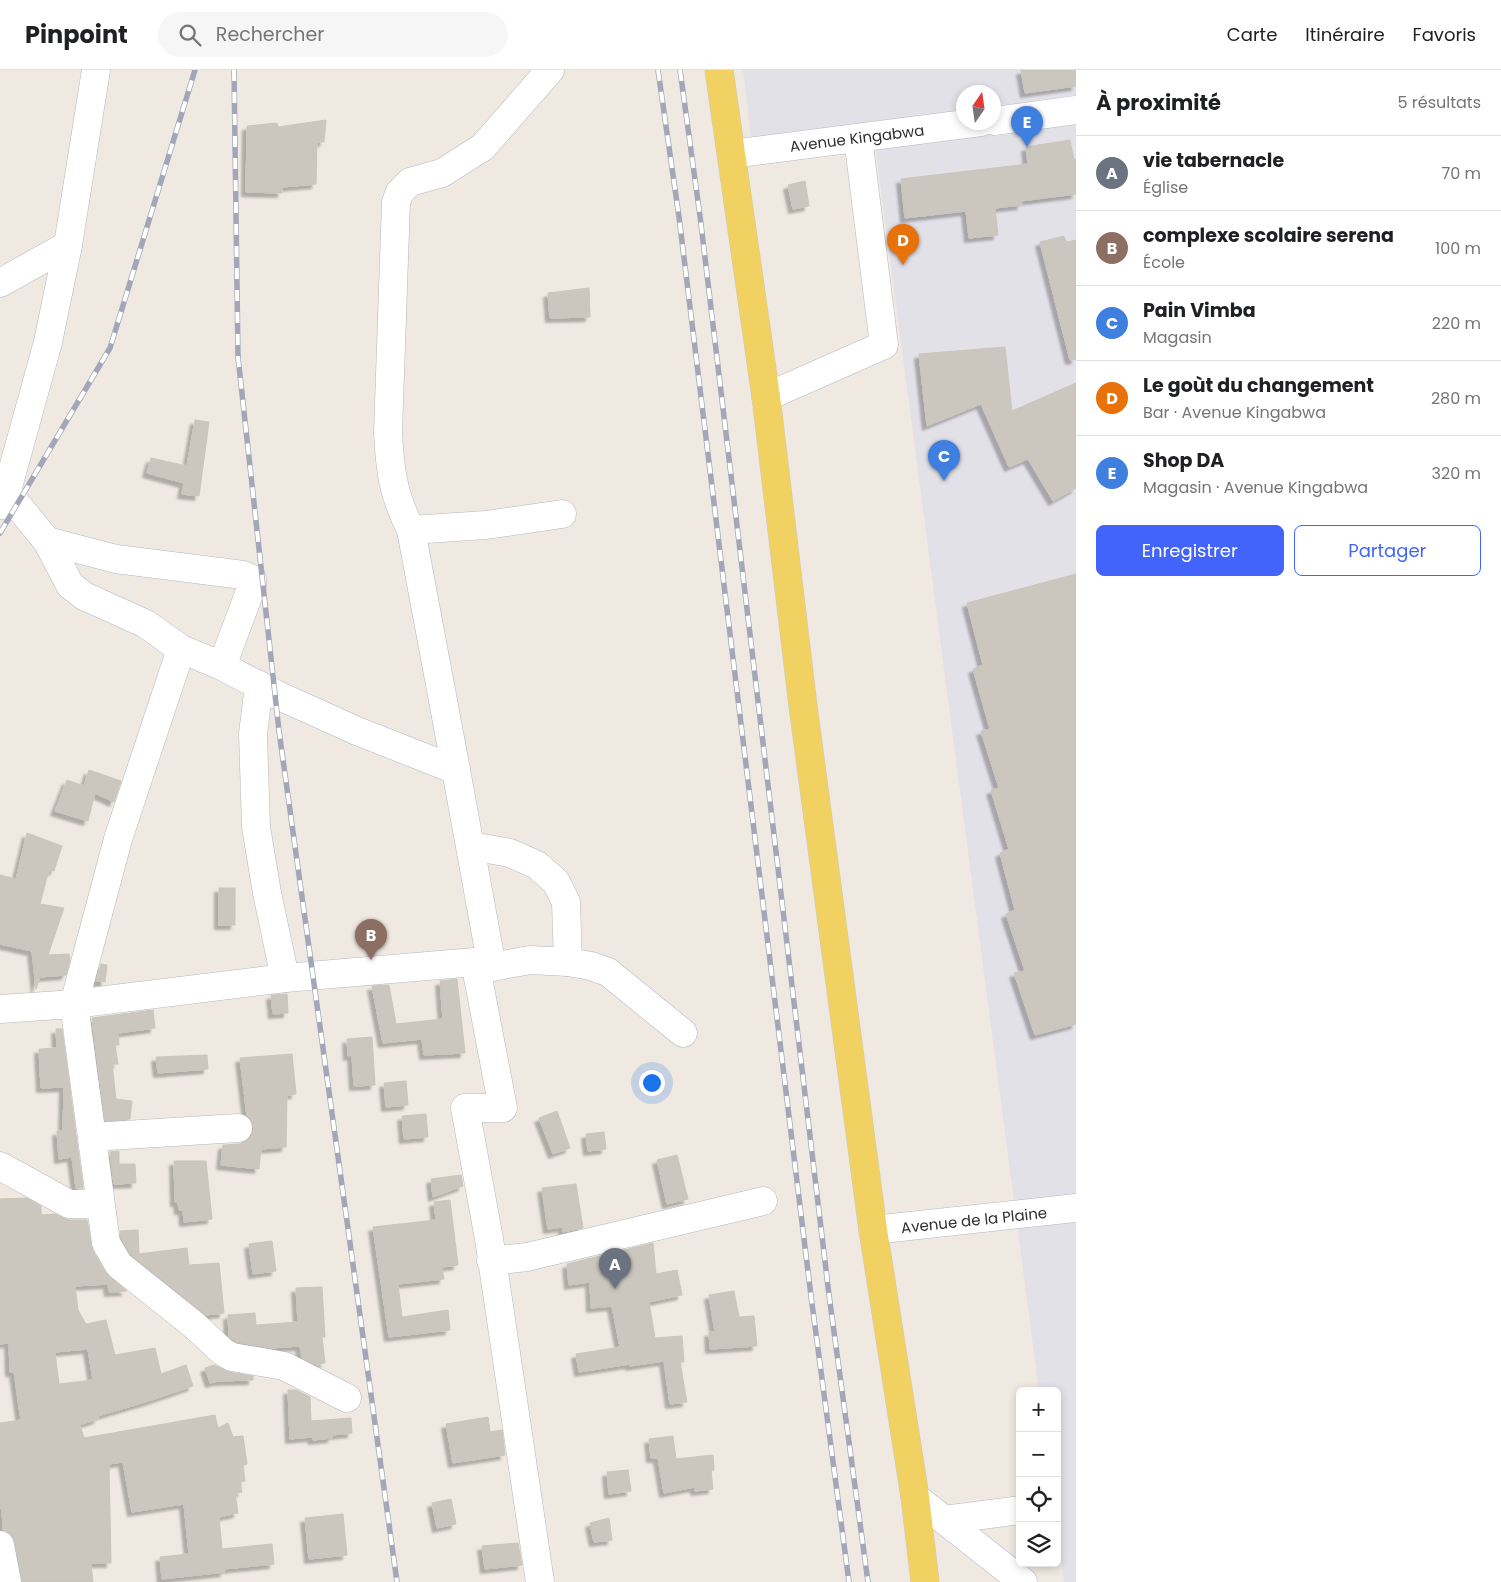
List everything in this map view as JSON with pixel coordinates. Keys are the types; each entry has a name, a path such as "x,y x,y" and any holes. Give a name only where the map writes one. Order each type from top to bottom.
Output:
{"main road":[{"path":"719,70 766,397 803,706 873,1230 914,1497 925,1582"}],"street":[{"path":"96,70 68,245 48,342 2,497 16,505 47,541 70,585 84,596 146,624 181,649 222,666 357,731 456,770"},
{"path":"540,1582 489,1240 465,1108 503,1108 471,846 411,530 401,511 392,481 388,432 396,202 400,192 410,182 442,173 483,147 550,70"},
{"path":"1001,120 1076,110"},
{"name":"Avenue Kingabwa","path":"732,154 956,125"},
{"path":"766,397 884,345 858,138"},
{"path":"0,283 68,245"},
{"path":"411,530 486,525 562,514"},
{"path":"47,541 116,559 243,575 252,580 252,586 222,666"},
{"path":"181,649 118,839 74,1004 106,1243 119,1265 194,1325 223,1352 232,1357 284,1366 347,1398"},
{"path":"259,685 253,734 256,826 267,893 285,978"},
{"path":"471,846 510,853 536,865 556,882 566,902 568,962"},
{"path":"0,1009 74,1004 285,978 530,960 568,962 591,966 608,972 683,1033"},
{"path":"92,1137 238,1128"},
{"path":"0,1166 70,1204 100,1204"},
{"path":"491,1261 527,1257 763,1201"},
{"name":"Avenue de la Plaine","path":"873,1230 1076,1208"},
{"path":"914,1497 1024,1582"},
{"path":"944,1520 1016,1511"},
{"path":"0,1545 7,1582"}],"shaded area":[{"path":"743,70 1076,70 1076,1582 1064,1582 1061,1560 1061,1387 1038,1387 874,137 753,154"}],"building":[{"path":"1021,70 1076,70 1076,86 1025,93"},
{"path":"326,120 324,142 317,142 316,184 282,187 282,193 246,192 247,126 277,123 278,127"},
{"path":"1070,140 1074,160 1076,159 1076,194 1021,201 1022,205 995,208 998,235 969,238 966,211 905,218 901,179 1028,164 1026,147"},
{"path":"805,181 809,206 793,209 788,185"},
{"path":"1064,236 1066,242 1076,240 1076,359 1070,360 1040,242"},
{"path":"589,288 590,317 550,318 548,293"},
{"path":"1005,347 1012,411 1076,383 1076,488 1053,501 1028,459 1009,467 981,404 927,426 919,354"},
{"path":"195,420 209,422 199,496 182,494 184,483 147,473 151,458 187,466"},
{"path":"1076,574 1076,1024 1035,1035 1014,973 1025,971 1006,914 1015,910 1000,853 1009,849 991,790 999,788 981,731 990,729 973,669 983,665 967,603"},
{"path":"89,770 121,781 114,802 95,793 88,821 55,811 67,780 84,786"},
{"path":"27,833 62,846 54,871 49,870 40,904 64,908 48,955 69,954 70,960 66,975 40,977 36,989 32,951 0,944 0,875 16,879"},
{"path":"219,888 235,888 235,925 219,925"},
{"path":"101,964 107,965 105,982 96,981"},
{"path":"457,979 465,1053 424,1055 422,1039 383,1043 372,986 389,985 396,1024 443,1019 440,981"},
{"path":"287,994 288,1013 273,1014 271,995"},
{"path":"153,1010 155,1028 118,1033 119,1045 115,1045 118,1064 112,1064 116,1099 132,1101 130,1119 105,1121 92,1018"},
{"path":"56,1029 62,1029 83,1188 76,1188 72,1157 59,1159 57,1131 63,1131 64,1087 41,1088 39,1049 57,1048"},
{"path":"372,1037 375,1085 354,1086 352,1055 348,1056 347,1039"},
{"path":"292,1054 296,1094 287,1095 286,1147 261,1149 259,1169 221,1165 223,1145 239,1144 246,1141 252,1135 254,1128 247,1116 240,1058"},
{"path":"207,1055 208,1069 158,1073 156,1057"},
{"path":"406,1081 408,1105 386,1107 384,1083"},
{"path":"557,1111 570,1148 553,1154 539,1118"},
{"path":"426,1114 428,1137 404,1139 402,1116"},
{"path":"604,1132 606,1149 588,1151 586,1134"},
{"path":"119,1151 119,1164 135,1164 136,1183 114,1184 110,1152"},
{"path":"677,1155 688,1199 667,1204 657,1160"},
{"path":"174,1161 206,1161 212,1219 184,1222 183,1210 179,1210 178,1202 175,1202"},
{"path":"461,1175 463,1186 433,1197 431,1179"},
{"path":"576,1184 583,1228 563,1232 563,1227 548,1229 542,1188"},
{"path":"27,1198 41,1206 41,1215 55,1214 69,1220 87,1220 93,1251 106,1273 127,1291 109,1292 108,1284 75,1286 78,1310 86,1324 106,1320 115,1355 155,1348 161,1374 186,1365 193,1386 98,1416 98,1419 80,1425 84,1438 215,1415 218,1428 228,1423 233,1437 243,1436 247,1464 243,1465 245,1481 240,1482 242,1492 235,1493 238,1513 219,1517 222,1549 272,1544 274,1564 224,1569 225,1572 162,1579 160,1557 189,1554 184,1504 132,1512 123,1462 109,1464 111,1563 91,1563 93,1582 22,1582 15,1542 11,1534 3,1530 2,1508 0,1508 0,1423 21,1420 14,1372 10,1372 9,1343 0,1344 0,1199","holes":["88,1349 93,1380 59,1384 55,1352"]},
{"path":"450,1200 458,1265 442,1267 444,1279 398,1284 402,1317 448,1310 450,1330 389,1337 373,1227 436,1220 434,1202"},
{"path":"138,1230 139,1254 187,1248 189,1265 219,1263 224,1313 206,1315 131,1255 121,1238 120,1231"},
{"path":"272,1241 276,1271 253,1274 249,1244"},
{"path":"653,1243 656,1274 677,1270 682,1295 649,1302 655,1338 682,1336 684,1362 680,1362 687,1402 670,1404 664,1361 579,1372 576,1354 620,1347 612,1306 591,1308 590,1282 569,1285 567,1264"},
{"path":"322,1287 325,1337 322,1337 325,1363 319,1364 319,1366 302,1358 300,1346 271,1348 237,1342 229,1337 228,1315 255,1313 256,1325 298,1322 296,1288"},
{"path":"734,1291 739,1317 754,1316 757,1346 710,1349 709,1332 715,1332 709,1295"},
{"path":"214,1365 229,1372 253,1376 253,1380 210,1383 205,1368"},
{"path":"288,1390 296,1390 310,1397 311,1421 351,1418 352,1433 332,1435 332,1438 313,1440 312,1437 290,1439"},
{"path":"488,1417 490,1432 502,1430 505,1455 453,1463 446,1424"},
{"path":"673,1436 676,1459 713,1455 714,1470 711,1471 713,1489 695,1491 695,1487 664,1493 658,1458 651,1458 649,1439"},
{"path":"628,1470 631,1491 609,1494 607,1472"},
{"path":"451,1499 456,1524 437,1528 432,1503"},
{"path":"343,1514 347,1555 309,1559 305,1518"},
{"path":"609,1518 612,1540 594,1542 590,1523"},
{"path":"518,1543 522,1565 485,1569 482,1546"}],"railway":[{"path":"0,533 110,348 195,70"},
{"path":"234,70 238,357 279,731 397,1582"},
{"path":"658,70 679,217 811,1296 849,1582"},
{"path":"680,70 700,216 829,1295 868,1582"}],"place":[{"name":"Shop DA","path":"1027,147"},
{"name":"Le goùt du changement","path":"903,265"},
{"name":"Pain Vimba","path":"944,481"},
{"name":"complexe scolaire serena","path":"371,960"},
{"name":"vie tabernacle","path":"615,1289"}]}
